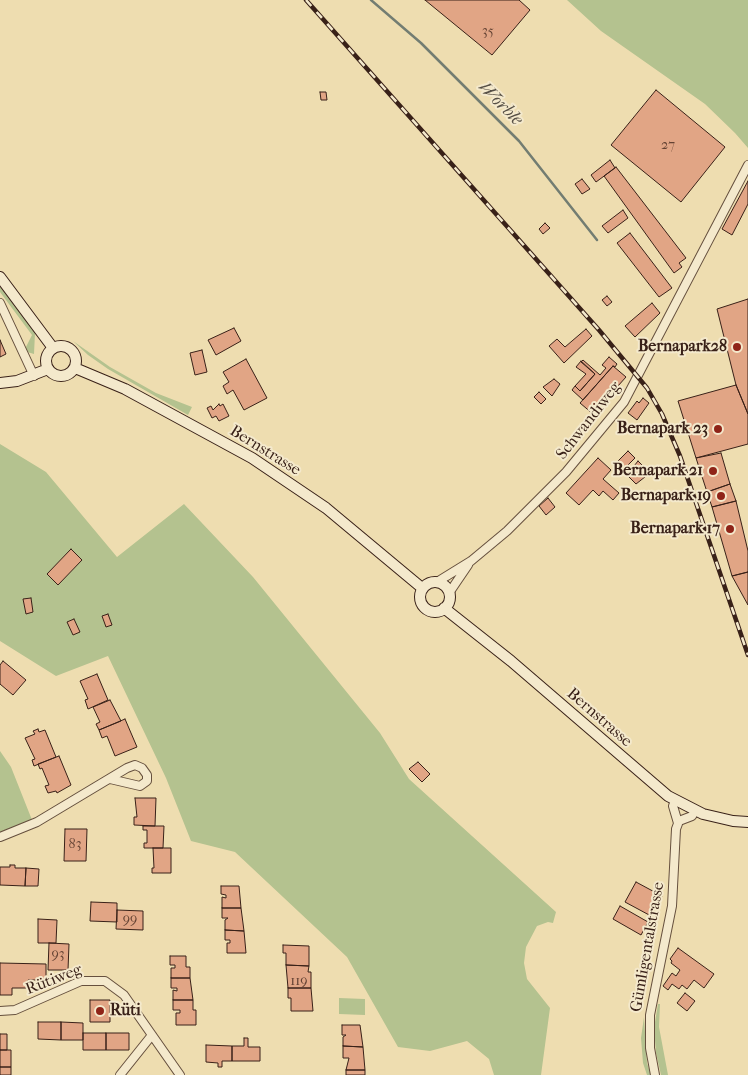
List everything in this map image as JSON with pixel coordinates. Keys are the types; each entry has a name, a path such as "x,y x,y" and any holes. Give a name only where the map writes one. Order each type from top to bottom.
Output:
{"main road":[{"path":"0,277 53,348"},
{"path":"62,345 70,348 76,359 75,368 69,374 59,376 48,369 46,357 53,348 62,345"},
{"name":"Bernstrasse","path":"75,368 125,388 252,458 326,508 422,588 420,601 425,608 437,612 444,608 511,661 644,777 674,800 695,811 723,820 748,822"},
{"path":"0,383 34,376 48,369"},
{"path":"422,588 429,582 438,582 445,585 450,593 449,601 444,608"}],"street":[{"name":"Schwandiweg","path":"438,582 471,561 507,531 566,472 627,397 748,165"},
{"path":"0,303 34,376"},
{"name":"Schwandiweg","path":"450,593 471,561"},
{"path":"0,837 37,822 110,779"},
{"name":"Gümligentalstrasse","path":"655,1075 650,1048 650,1015 672,906 678,824 673,806 674,800"},
{"path":"678,824 692,816 695,811"},
{"name":"Rütiweg","path":"0,1012 15,1010 81,981 96,980 109,983 121,992 180,1075"},
{"path":"120,1075 152,1035"}],"green space":[{"path":"567,0 748,0 748,148 705,104 601,31"},
{"path":"0,287 35,333 34,354 24,351 32,335 0,292"},
{"path":"73,341 110,367 156,393 192,407 188,415 108,369 88,355"},
{"path":"0,444 46,472 117,557 184,504 253,577 380,733 409,779 556,912 553,923 548,922 537,926 526,947 524,963 527,979 550,1008 541,1075 494,1075 489,1059 467,1041 430,1051 398,1047 347,957 235,852 191,841 166,778 108,656 56,676 0,641"},
{"path":"0,751 11,767 32,820 0,832"},
{"path":"339,998 365,999 365,1015 339,1014"},
{"path":"658,1004 660,1004 659,1027 668,1075 661,1075 656,1053 654,1028"},
{"path":"644,1017 647,1063 651,1075 647,1075 643,1063 641,1038"}],"building":[{"path":"425,0 519,0 530,10 492,55"},
{"path":"656,90 725,147 681,202 611,145"},
{"path":"320,92 326,92 327,100 321,100"},
{"path":"610,160 615,168 596,182 591,175"},
{"path":"616,167 686,258 679,263 682,267 674,273 604,176"},
{"path":"582,179 590,189 582,194 575,184"},
{"path":"748,181 748,204 732,235 722,229"},
{"path":"623,210 628,218 608,233 602,226"},
{"path":"545,223 550,228 543,234 539,229"},
{"path":"630,233 672,288 659,297 617,243"},
{"path":"607,296 612,302 607,306 602,300"},
{"name":"Bernapark28","path":"748,299 748,414 736,385 717,309"},
{"path":"652,303 660,313 635,337 625,326"},
{"path":"234,328 241,341 216,355 208,340"},
{"path":"586,329 592,336 564,363 549,346 557,339 565,347"},
{"path":"0,340 6,354 0,357"},
{"path":"202,350 207,372 195,375 190,353"},
{"path":"609,357 617,364 615,367 613,366 583,400 572,390 575,386 580,391 595,374 581,362 583,360 600,375 606,368 602,365"},
{"path":"246,359 267,398 244,410 233,390 227,394 223,386 229,382 223,372"},
{"path":"581,361 595,374 580,391 575,386 586,374 576,367"},
{"path":"613,366 626,377 593,414 580,403"},
{"path":"554,379 560,384 552,396 543,387"},
{"name":"Bernapark 23","path":"736,385 748,414 748,444 696,458 678,401"},
{"path":"539,392 546,399 541,404 534,397"},
{"path":"643,398 649,403 637,420 628,413 637,401 639,403"},
{"path":"219,404 220,406 223,404 229,416 219,421 216,416 212,418 207,408 211,406 213,410"},
{"path":"628,451 635,458 622,471 616,463"},
{"name":"Bernapark 21","path":"721,453 730,484 707,492 696,458"},
{"path":"598,458 611,470 603,479 619,493 613,500 603,491 599,496 593,490 579,505 566,493"},
{"path":"638,461 650,473 636,484 627,475"},
{"name":"Bernapark 19","path":"730,484 736,501 712,507 707,492"},
{"path":"548,498 555,507 546,515 539,506"},
{"name":"Bernapark 17","path":"736,501 748,551 748,572 732,576 712,507"},
{"path":"71,549 82,560 58,585 47,574"},
{"path":"748,572 748,605 732,576"},
{"path":"31,598 33,612 26,614 23,599"},
{"path":"108,614 112,625 106,627 102,616"},
{"path":"74,619 80,632 73,635 67,622"},
{"path":"3,661 26,680 13,695 0,684 0,665"},
{"path":"97,674 108,700 88,709 85,700 88,699 80,681"},
{"path":"110,700 121,721 99,730 96,724 100,722 93,707"},
{"path":"125,719 137,747 115,756 107,736 102,738 99,730"},
{"path":"38,729 39,732 45,730 56,757 34,766 32,760 35,759 25,738 35,734 33,731"},
{"path":"59,756 71,785 57,793 56,791 48,793 45,786 49,785 42,768 40,769 38,764"},
{"path":"418,762 430,774 422,782 409,769"},
{"path":"135,798 156,798 155,826 134,825 134,817 137,817"},
{"path":"143,826 164,826 163,848 144,848 144,843 147,843 147,830 143,830"},
{"path":"65,829 87,829 86,861 64,861"},
{"path":"153,848 171,848 171,873 152,873 152,868 154,868"},
{"path":"10,865 15,865 15,868 26,868 25,886 0,885 0,867 10,867"},
{"path":"26,868 39,869 38,886 25,886"},
{"path":"636,882 662,896 651,916 625,902"},
{"path":"221,886 239,886 241,908 222,908 222,897 226,898 226,895 221,894"},
{"path":"91,902 117,903 117,922 90,921"},
{"path":"620,906 648,922 641,935 613,919"},
{"path":"222,908 241,908 244,931 225,930 225,920 228,918 222,918"},
{"path":"117,910 143,911 143,930 116,929"},
{"path":"38,919 57,920 56,943 38,943"},
{"path":"225,930 244,931 246,953 227,953 227,943 230,943 230,940 225,940"},
{"path":"49,943 69,944 68,970 48,970"},
{"path":"283,945 309,946 309,966 286,965 286,953 283,953"},
{"path":"678,948 714,974 704,988 694,980 687,989 682,985 679,989 672,984 668,990 663,986 672,973 676,976 680,970 671,963 670,959"},
{"path":"170,956 186,956 186,967 190,967 190,978 171,978 171,968 175,968 175,965 170,965"},
{"path":"0,963 46,964 46,980 28,980 28,988 12,988 12,995 0,995"},
{"path":"286,965 309,966 308,972 311,972 311,988 288,988"},
{"path":"171,978 190,978 193,1000 173,1000 173,990 177,991 177,988 171,988"},
{"path":"288,988 311,988 313,1011 291,1011 291,998 288,998"},
{"path":"685,993 695,1001 687,1011 677,1003"},
{"path":"90,1000 110,1000 110,1022 90,1022"},
{"path":"173,1000 193,1000 193,1010 196,1010 196,1025 176,1025 176,1013 180,1013 180,1010 173,1010"},
{"path":"38,1022 61,1022 61,1040 38,1039"},
{"path":"61,1022 83,1023 83,1040 61,1040"},
{"path":"342,1025 360,1025 363,1047 343,1046 343,1037 346,1035 342,1035"},
{"path":"83,1033 106,1033 106,1050 83,1050"},
{"path":"106,1033 129,1033 129,1050 106,1050"},
{"path":"0,1034 7,1034 7,1050 0,1050"},
{"path":"244,1038 248,1038 248,1047 260,1047 260,1061 232,1061 232,1046 244,1046"},
{"path":"206,1045 232,1046 232,1061 222,1061 222,1067 218,1067 218,1063 206,1062"},
{"path":"343,1046 363,1047 365,1070 346,1070 349,1058 343,1058"},
{"path":"0,1050 11,1050 11,1067 0,1067"},
{"path":"0,1067 11,1067 11,1075 0,1075"},
{"path":"346,1070 365,1070 365,1075 346,1075"}],"waterway":[{"name":"Worble","path":"371,0 421,43 519,141 597,240"}],"railway":[{"path":"306,0 599,330 647,388 662,414 680,456 748,655"}],"place":[{"name":"Bernapark28","path":"737,347"},
{"name":"Bernapark 23","path":"718,429"},
{"name":"Bernapark 21","path":"713,471"},
{"name":"Bernapark 19","path":"721,496"},
{"name":"Bernapark 17","path":"730,529"},
{"name":"Rüti","path":"100,1011"}]}
